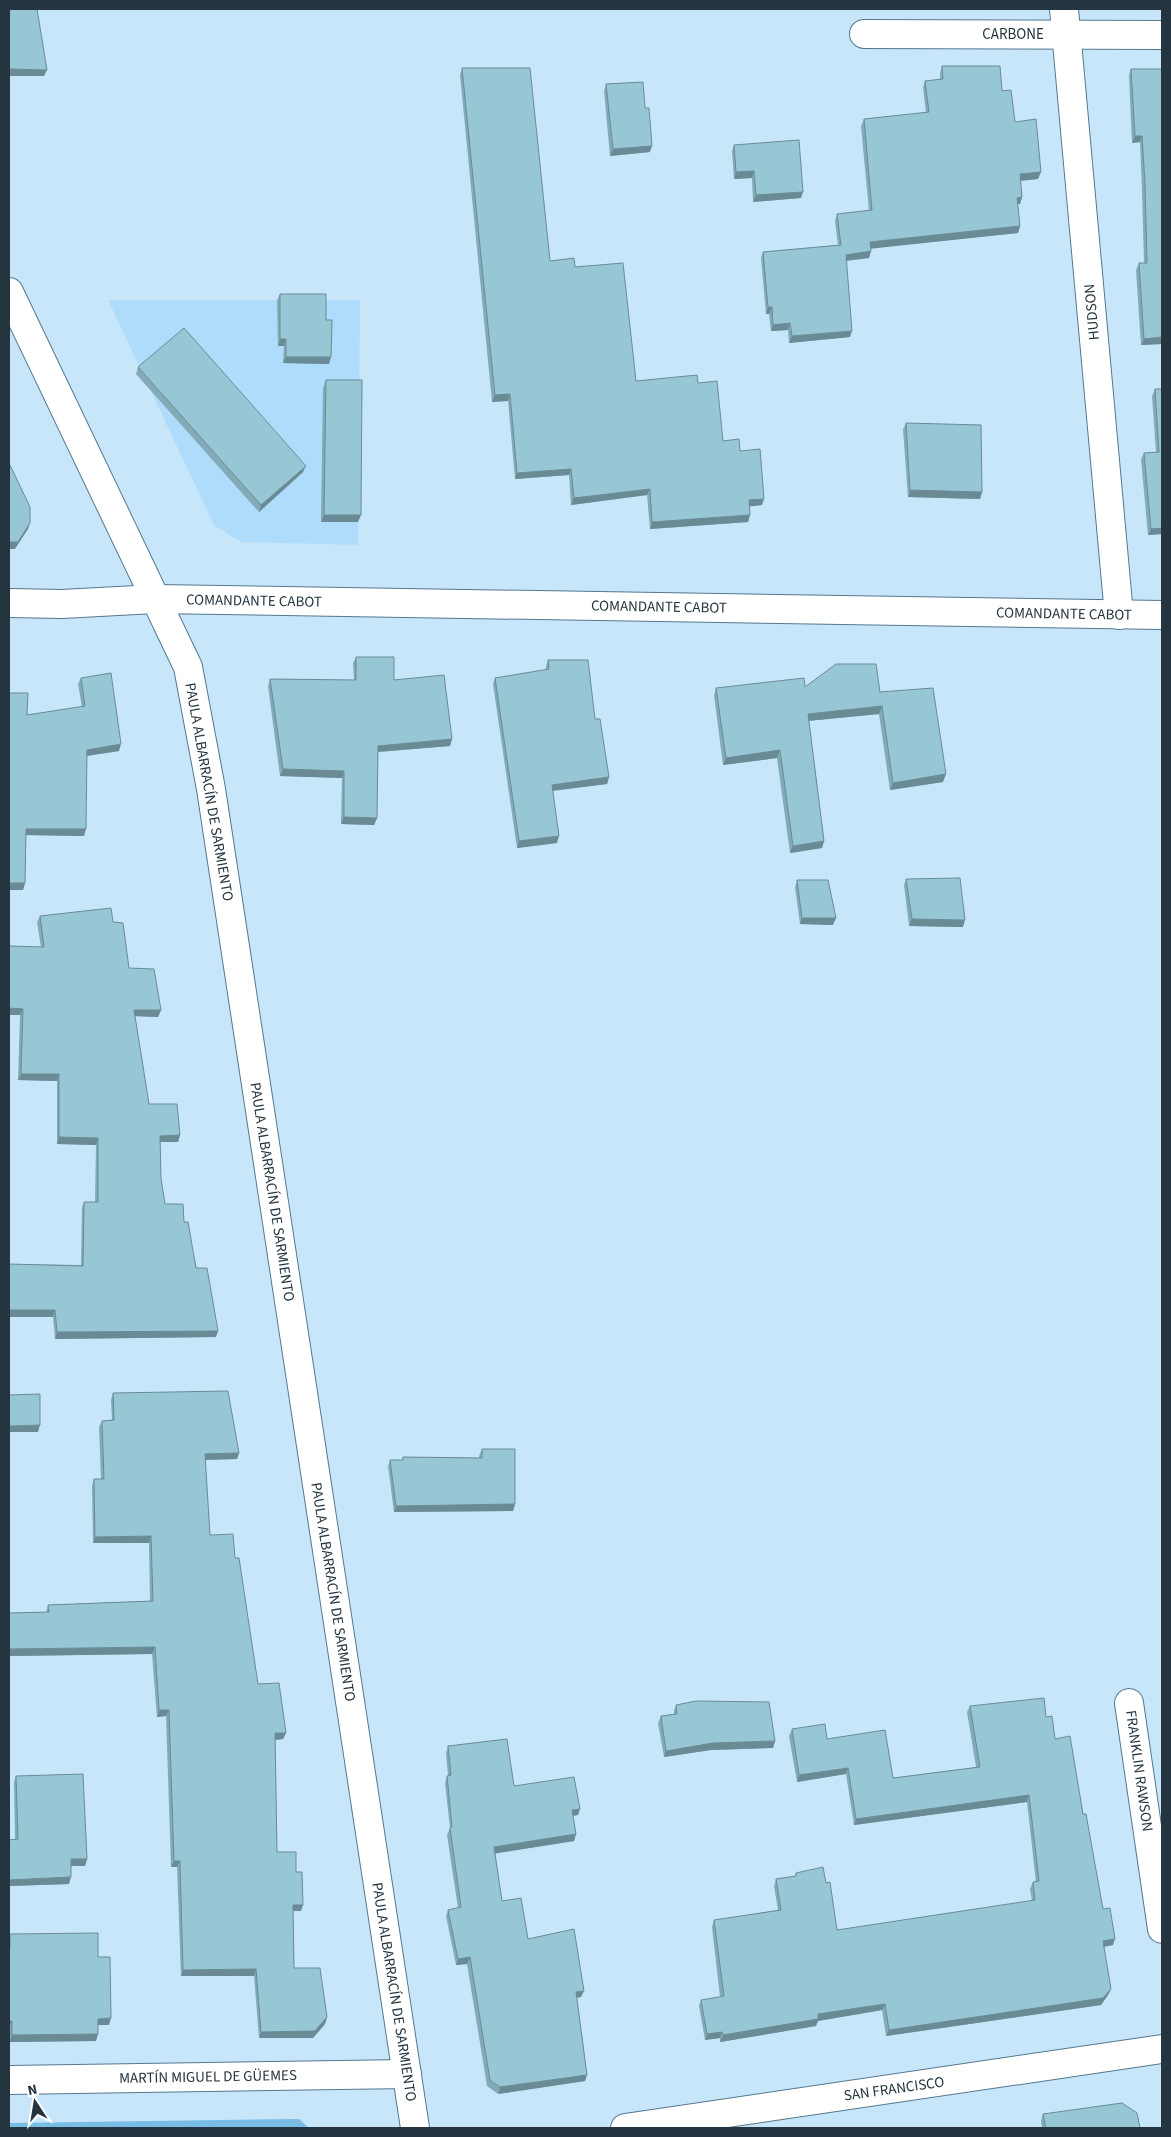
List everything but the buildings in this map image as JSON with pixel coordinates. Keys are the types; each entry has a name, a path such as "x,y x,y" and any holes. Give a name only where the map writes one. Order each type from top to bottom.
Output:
{"main road":[{"name":"CARBONE","path":"864,34 1065,22 1162,35"},
{"name":"HUDSON","path":"1065,22 1119,615"},
{"name":"PAULA ALBARRACÍN DE SARMIENTO","path":"9,292 188,667 211,789 415,2128"},
{"name":"COMANDANTE CABOT","path":"9,603 62,604 156,599 1162,615"},
{"name":"FRANKLIN RAWSON","path":"1129,1703 1162,1929"},
{"name":"SAN FRANCISCO","path":"625,2128 1162,2049"},
{"name":"MARTÍN MIGUEL DE GÜEMES","path":"9,2080 407,2074"}],"shaded area":[{"path":"108,300 360,300 358,545 241,542 214,525"},
{"path":"299,2119 309,2128 9,2128 9,2123"}]}
